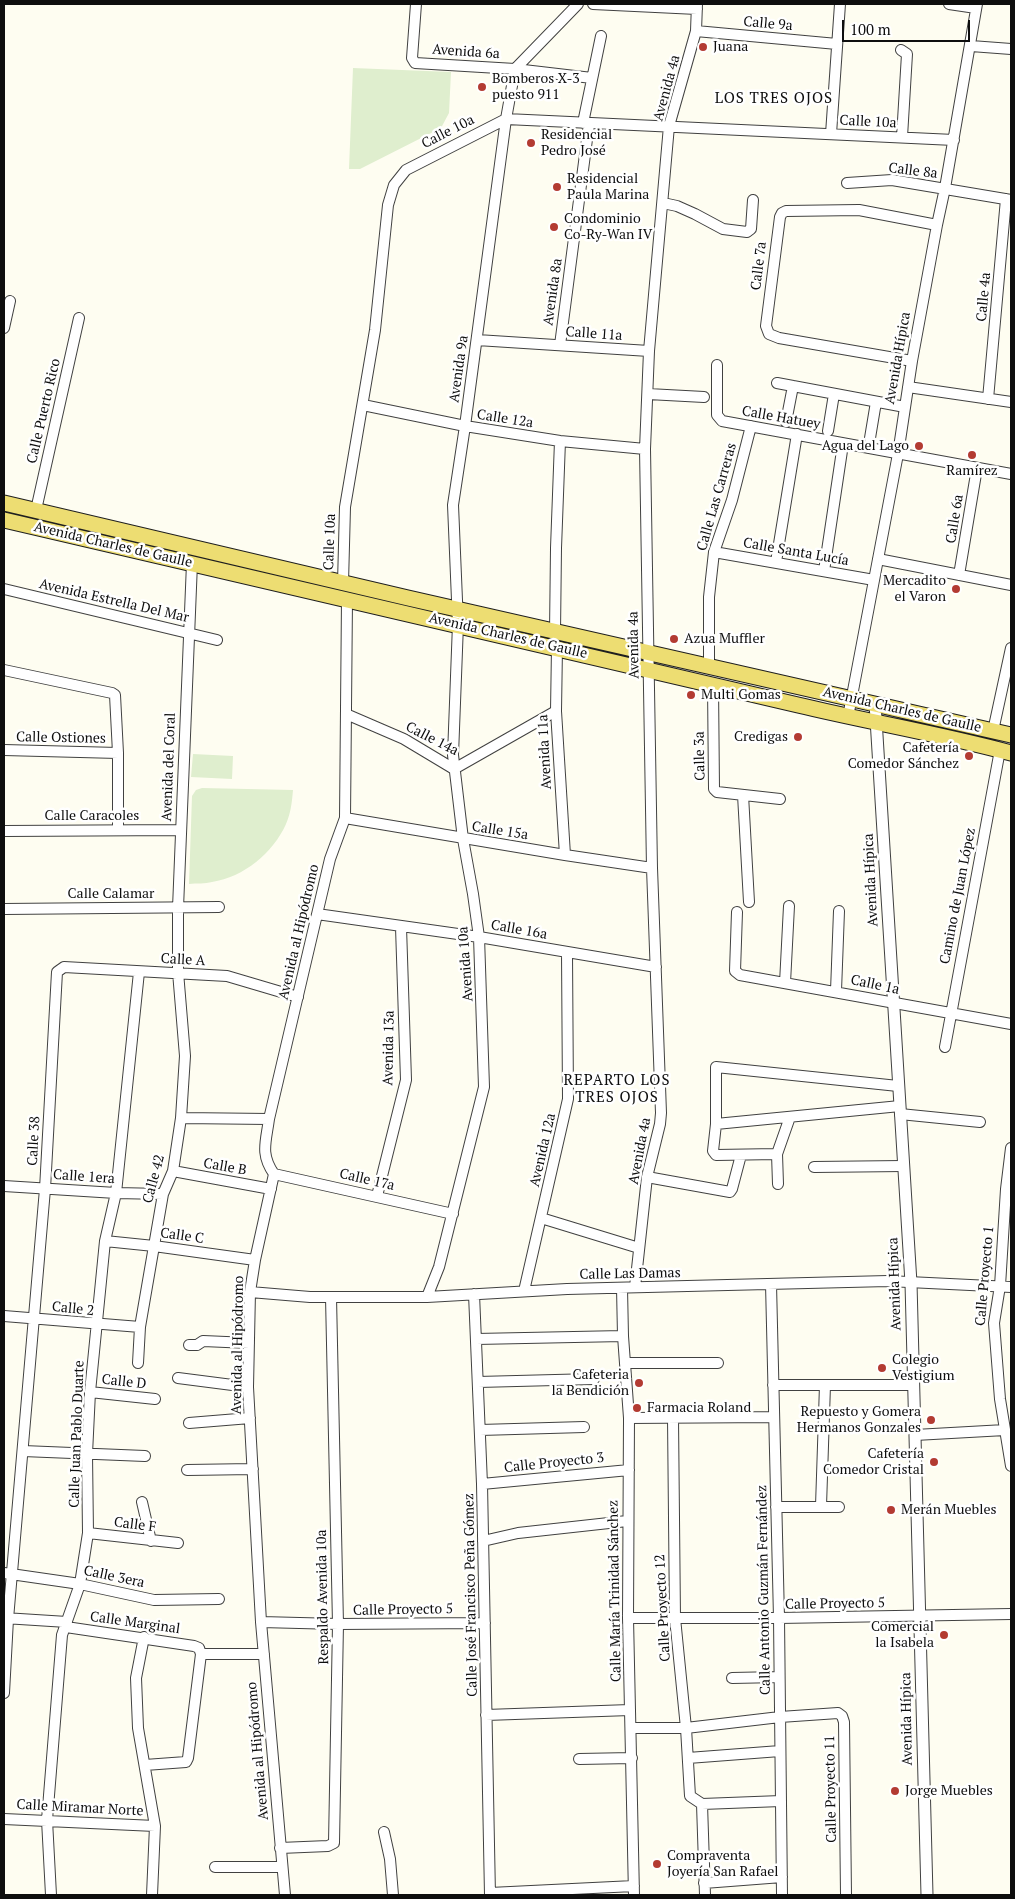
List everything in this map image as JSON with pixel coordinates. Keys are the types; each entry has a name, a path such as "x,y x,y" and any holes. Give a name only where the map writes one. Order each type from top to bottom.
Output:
{"main road":[{"name":"Avenida Charles de Gaulle","path":"4,503 343,583 557,647 648,670 848,717 1005,751"},
{"name":"Avenida Charles de Gaulle","path":"4,520 347,599 555,632 1011,735"}],"street":[{"name":"Avenida 6a","path":"416,4 413,61 516,69"},
{"path":"516,69 578,4"},
{"path":"593,4 697,6"},
{"path":"831,134 840,4"},
{"path":"949,4 977,6"},
{"name":"Avenida 4a","path":"635,1287 647,1177 662,1113 652,868 648,670 645,449 649,351 670,126 696,31 697,6"},
{"name":"Avenida Hípica","path":"848,717 898,454 912,361 954,140 977,6"},
{"name":"Calle 9a","path":"696,31 837,44"},
{"name":"Avenida 8a","path":"560,345 586,123 592,78 601,36"},
{"path":"971,46 1011,49"},
{"path":"901,50 907,54 902,137"},
{"path":"516,69 592,78"},
{"name":"Avenida 9a","path":"458,616 453,505 506,119 516,69"},
{"name":"Calle 10a","path":"343,583 344,516 375,330 388,205 394,185 406,170 506,119 954,140"},
{"name":"Calle 8a","path":"847,183 892,180 945,188"},
{"path":"945,188 1009,199"},
{"name":"Calle 4a","path":"988,398 1009,199"},
{"path":"663,203 677,206 723,229 747,232 751,228 753,200"},
{"name":"Calle 7a","path":"912,361 779,338 769,334 766,326 780,217 786,211 859,210 937,225"},
{"path":"4,328 10,301"},
{"name":"Calle Puerto Rico","path":"36,510 79,318"},
{"name":"Calle 11a","path":"477,340 649,351"},
{"name":"Calle Hatuey","path":"717,365 717,415 722,421 1011,474"},
{"path":"776,383 905,407"},
{"path":"786,422 793,386"},
{"path":"908,387 1011,402"},
{"path":"648,394 704,398"},
{"path":"828,431 834,394"},
{"path":"870,438 876,402"},
{"name":"Calle 12a","path":"363,405 465,426 560,441 645,449"},
{"name":"Calle Las Carreras","path":"709,666 709,597 714,552 732,500 750,426"},
{"path":"776,562 797,434"},
{"path":"555,632 560,441"},
{"path":"824,571 843,444"},
{"name":"Calle 6a","path":"960,575 977,468"},
{"name":"Calle Santa Lucía","path":"714,552 874,580"},
{"path":"878,559 1011,585"},
{"name":"Avenida del Coral","path":"178,972 178,908 192,563"},
{"name":"Avenida Estrella Del Mar","path":"4,589 218,640"},
{"name":"Avenida al Hipódromo","path":"285,1895 261,1622 248,1387 250,1292 274,1174 267,1163 265,1153 268,1119 330,859 345,818 347,599"},
{"name":"Avenida 10a","path":"427,1297 439,1267 484,1086 484,1040 479,937 452,755 458,616"},
{"name":"Avenida 11a","path":"557,647 556,711 565,856"},
{"path":"993,731 1008,671 1011,648"},
{"path":"4,670 112,692 116,699 118,830"},
{"name":"Calle 3a","path":"713,685 714,789 717,792 780,799"},
{"name":"Avenida Hípica","path":"875,703 911,1283 926,1895"},
{"name":"Calle 14a","path":"346,714 404,739 454,769 556,711"},
{"name":"Calle Ostiones","path":"4,750 118,752"},
{"name":"Camino de Juan López","path":"944,1048 1005,751"},
{"path":"743,795 749,902"},
{"name":"Calle 15a","path":"345,818 565,856 652,868"},
{"name":"Calle Caracoles","path":"4,831 181,830"},
{"path":"785,983 789,906"},
{"name":"Calle Calamar","path":"4,909 219,907"},
{"path":"836,991 839,911"},
{"name":"Calle 1a","path":"737,912 735,971 740,975 1011,1024"},
{"name":"Calle 16a","path":"317,914 479,937 656,968"},
{"name":"Avenida 13a","path":"377,1196 406,1080 401,927"},
{"name":"Avenida 12a","path":"524,1291 568,1099 568,953"},
{"name":"Calle A","path":"64,967 227,976 298,997"},
{"name":"Calle 38","path":"4,1693 9,1573 23,1451 45,1188 58,972 64,967"},
{"name":"Calle Juan Pablo Duarte","path":"51,1895 47,1820 62,1635 80,1584 88,1533 87,1454 90,1392 105,1241 116,1193 139,972"},
{"name":"Calle 42","path":"138,1363 140,1327 163,1194 173,1171 181,1118 185,1056 178,972"},
{"path":"777,1154 716,1155 712,1151 716,1124 716,1068 898,1086"},
{"path":"716,1124 900,1110 980,1122"},
{"path":"778,1184 777,1154 790,1117"},
{"path":"181,1118 268,1119"},
{"name":"Calle Proyecto 1","path":"1011,1148 1000,1286 994,1323 1000,1399 1011,1466"},
{"path":"647,1177 730,1192 741,1155"},
{"path":"814,1167 903,1166"},
{"name":"Calle B","path":"173,1171 271,1189"},
{"name":"Calle 17a","path":"274,1174 453,1214"},
{"name":"Calle 1era","path":"4,1186 163,1194"},
{"path":"541,1218 639,1248"},
{"name":"Calle C","path":"105,1241 255,1260"},
{"name":"Calle Las Damas","path":"250,1292 310,1297 427,1297 635,1287 888,1281 1011,1287"},
{"name":"Calle Antonio Guzmán Fernández","path":"771,1284 782,1895"},
{"name":"Calle María Trinidad Sánchez","path":"622,1288 623,1336 629,1418 628,1618 634,1891"},
{"name":"Calle José Francisco Peña Gómez","path":"474,1294 482,1484 490,1894"},
{"name":"Respaldo Avenida 10a","path":"280,1848 328,1846 334,1843 338,1624 331,1297"},
{"name":"Calle 2","path":"4,1316 140,1327"},
{"path":"476,1339 623,1336"},
{"path":"189,1345 198,1344 203,1341 249,1343"},
{"path":"626,1363 718,1363"},
{"path":"178,1378 248,1387"},
{"path":"478,1382 594,1379"},
{"path":"773,1385 913,1385"},
{"path":"821,1506 825,1385"},
{"name":"Calle D","path":"90,1392 155,1399"},
{"path":"629,1418 774,1417"},
{"path":"189,1423 250,1418"},
{"name":"Calle Proyecto 12","path":"673,1418 675,1618 686,1728 690,1796 702,1804"},
{"path":"480,1430 584,1427"},
{"path":"915,1435 1005,1430"},
{"path":"23,1451 145,1456"},
{"path":"187,1470 253,1469"},
{"name":"Calle Proyecto 3","path":"482,1484 628,1470"},
{"path":"142,1502 152,1540"},
{"path":"776,1507 839,1507"},
{"path":"483,1541 518,1533 627,1521"},
{"name":"Calle F","path":"88,1533 178,1543"},
{"name":"Calle 3era","path":"9,1573 80,1584 154,1600 219,1599"},
{"name":"Calle Proyecto 5","path":"628,1618 920,1617 1011,1614"},
{"name":"Calle Marginal","path":"6,1618 67,1624 194,1646 200,1651 264,1654"},
{"name":"Calle Proyecto 5","path":"261,1622 338,1624 485,1622"},
{"path":"144,1638 136,1678 138,1728 155,1826 152,1895"},
{"path":"145,1765 186,1762 188,1758 200,1651"},
{"path":"732,1678 779,1676"},
{"path":"486,1716 630,1710"},
{"name":"Calle Proyecto 11","path":"631,1728 686,1728 780,1717 838,1713 842,1716 844,1722 846,1895"},
{"path":"688,1758 780,1751"},
{"path":"579,1759 632,1758"},
{"path":"705,1895 702,1804 781,1801"},
{"name":"Calle Miramar Norte","path":"4,1819 155,1826"},
{"path":"384,1832 390,1859 393,1895"},
{"path":"215,1867 282,1867"},
{"path":"704,1883 782,1878"},
{"path":"490,1894 634,1891"}],"green space":[{"path":"353,68 451,72 449,113 441,128 360,169 349,169"},
{"path":"193,754 233,756 232,779 191,777"},
{"path":"202,788 293,790 286,824 265,854 235,875 209,883 189,884 192,796 196,790"}],"place":[{"name":"Juana","path":"703,47"},
{"name":"Bomberos X-3 puesto 911","path":"482,87"},
{"name":"Residencial Pedro José","path":"531,143"},
{"name":"Residencial Paula Marina","path":"557,187"},
{"name":"Condominio Co-Ry-Wan IV","path":"554,227"},
{"name":"Agua del Lago","path":"919,446"},
{"name":"Ramírez","path":"972,455"},
{"name":"Mercadito el Varon","path":"956,589"},
{"name":"Azua Muffler","path":"674,639"},
{"name":"Multi Gomas","path":"691,695"},
{"name":"Credigas","path":"798,737"},
{"name":"Cafetería Comedor Sánchez","path":"969,756"},
{"name":"Colegio Vestigium","path":"882,1368"},
{"name":"Cafeteria la Bendición","path":"639,1383"},
{"name":"Farmacia Roland","path":"637,1408"},
{"name":"Repuesto y Gomera Hermanos Gonzales","path":"931,1420"},
{"name":"Cafetería Comedor Cristal","path":"934,1462"},
{"name":"Merán Muebles","path":"891,1510"},
{"name":"Comercial la Isabela","path":"944,1635"},
{"name":"Jorge Muebles","path":"895,1791"},
{"name":"Compraventa Joyería San Rafael","path":"657,1864"}],"district":[{"name":"LOS TRES OJOS","path":"774,99"},
{"name":"REPARTO LOS TRES OJOS","path":"617,1090"}]}
